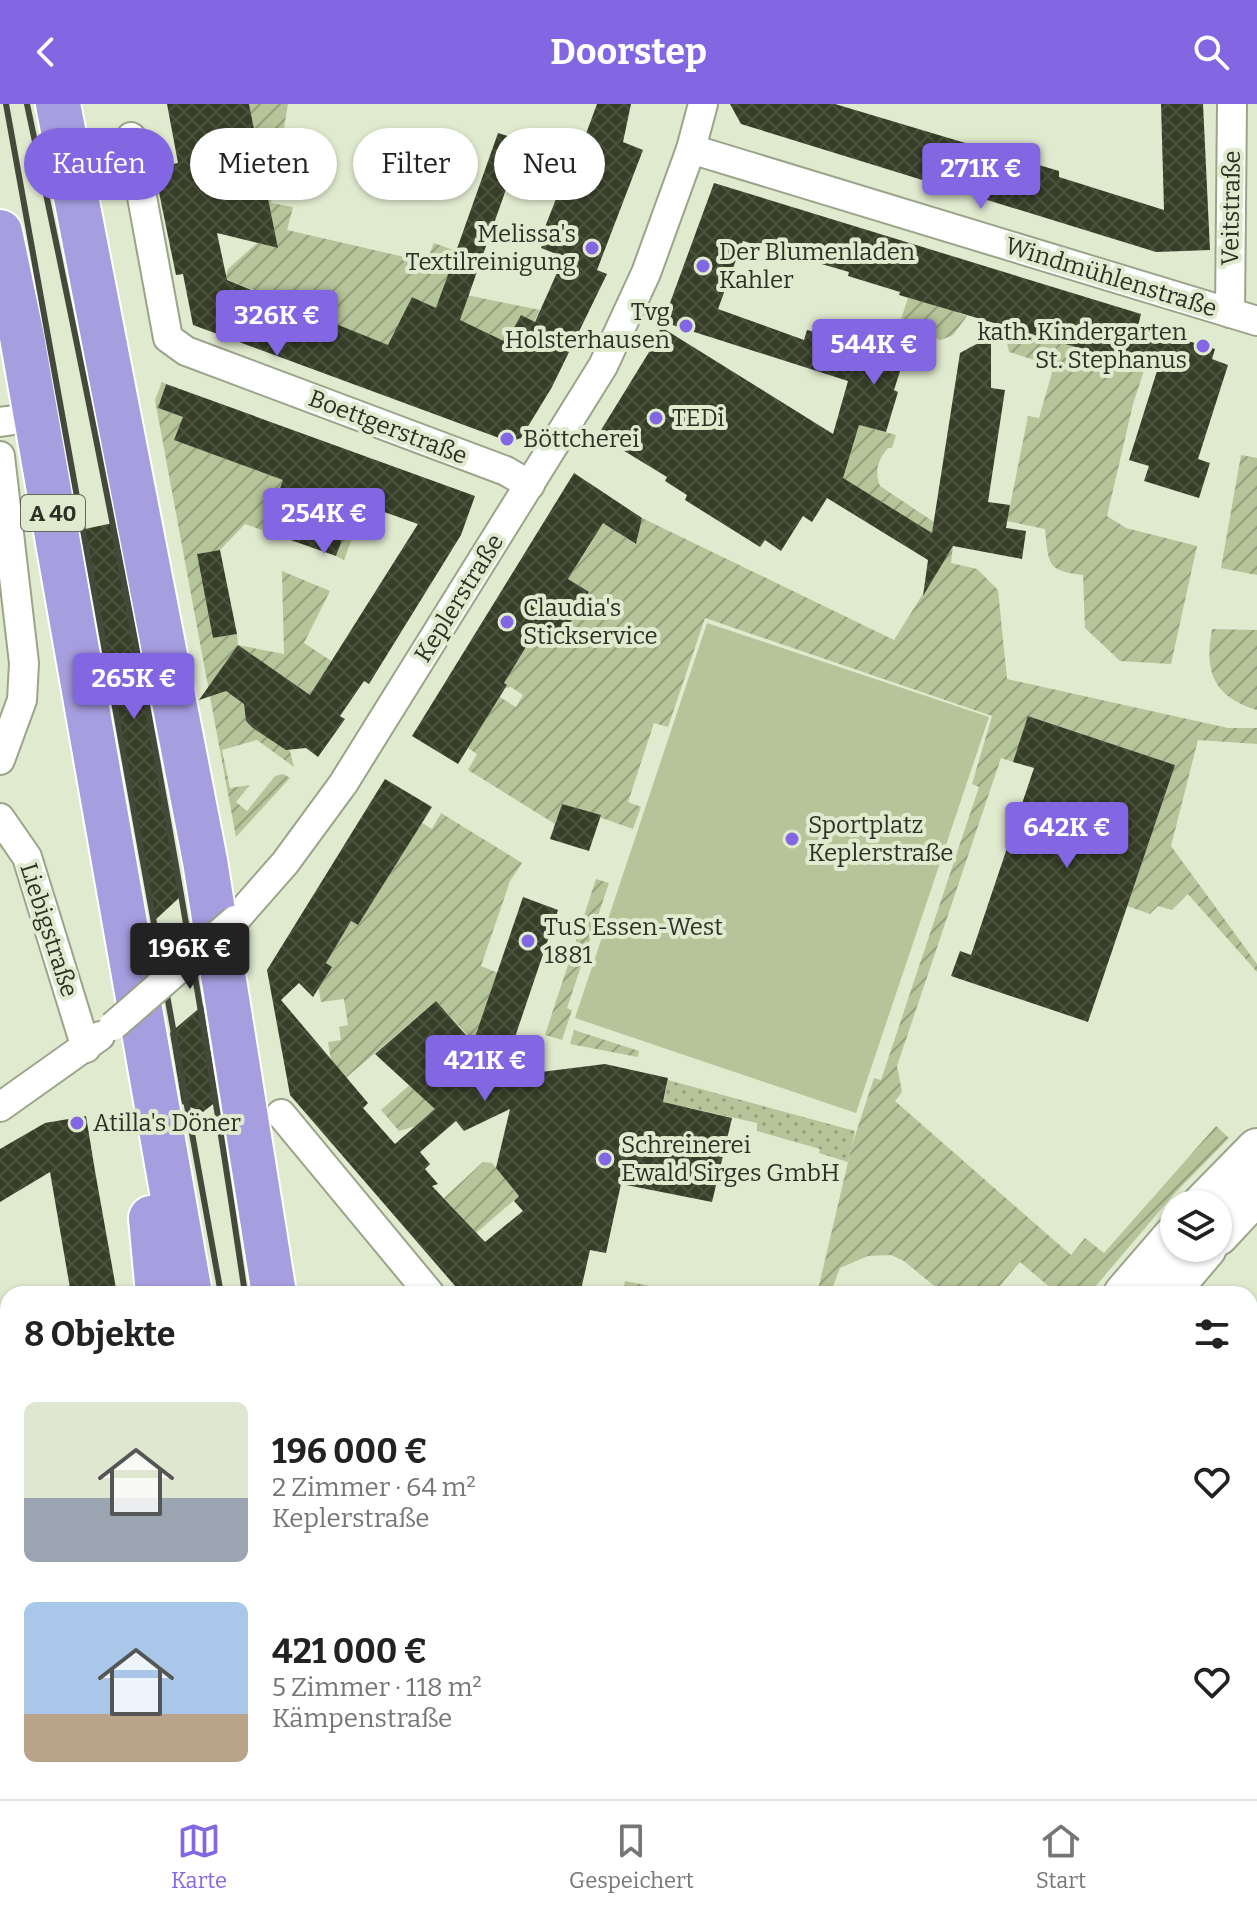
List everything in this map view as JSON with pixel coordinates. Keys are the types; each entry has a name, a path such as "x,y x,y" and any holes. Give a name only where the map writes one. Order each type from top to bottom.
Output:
{"highway":[{"path":"58,104 205,861 273,1286"},
{"name":"A 40","path":"0,232 189,1286"},
{"path":"149,1060 151,1208 157,1286"}],"main road":[{"path":"1217,1190 1257,1149"},
{"path":"1232,1220 1257,1193"},
{"path":"1131,1286 1160,1252"},
{"path":"1174,1286 1194,1262"}],"street":[{"name":"Keplerstraße","path":"0,1107 86,1048 235,920 285,863 343,784 603,366 627,320 691,149 703,104"},
{"name":"Veitstraße","path":"1232,104 1244,317"},
{"name":"Windmühlenstraße","path":"691,149 1244,317"},
{"name":"Boettgerstraße","path":"143,200 168,338 186,351 506,471 530,485"},
{"path":"0,456 24,663 22,700 0,760"},
{"name":"Liebigstraße","path":"0,818 27,857 86,1048"},
{"path":"281,1114 423,1286"}],"green space":[{"path":"249,104 288,104 284,128 254,128"},
{"path":"268,200 293,207 287,230 426,262 434,243 456,251 442,290 540,310 534,322 521,315 506,342 412,297 404,314 494,387 316,317 318,308 306,303 302,313 293,309 294,305 225,279 228,269 257,243 278,248"},
{"path":"909,295 967,316 953,335 941,340 898,328"},
{"path":"1003,324 1156,334 1133,404 1107,516 1126,528 1197,546 1171,664 1120,661 1085,628 1083,575 1062,571 1052,564 1045,529 1007,521 1028,416 1039,418 1054,366 1009,352"},
{"path":"162,382 166,384 158,408 183,417 175,439 367,499 344,560 336,556 344,534 273,507 265,531 245,524 220,550 197,554 214,638 237,634 238,645 213,682 247,706 245,710 250,725 290,751 294,767 257,740 222,750 230,788 250,785 236,802 247,811 275,776 283,774 290,778 236,837 155,400"},
{"path":"859,425 896,435 892,448 888,448 878,466 880,486 934,522 932,533 842,478"},
{"path":"1241,455 1257,458 1257,575 1221,568"},
{"path":"623,506 617,532 635,544 642,518 894,640 953,546 951,563 977,569 998,590 1007,679 1228,728 1257,728 1257,744 1198,740 1171,846 1257,964 1257,972 1188,894 1172,910 1158,906 1150,914 1127,906 1174,765 1029,716 1013,762 1001,758 897,1066 902,1092 895,1101 1071,1255 1085,1238 1104,1253 1216,1126 1229,1138 1178,1190 1160,1190 1160,1210 1096,1286 1048,1286 1020,1262 1000,1286 934,1286 904,1261 891,1255 868,1256 840,1268 833,1286 819,1286 852,1145 874,1078 881,1080 979,787 972,784 992,716 705,618 668,727 654,723 628,802 641,807 633,829 562,804 555,824 468,770 477,754 468,748 490,712 493,693 516,707 523,695 511,687 501,689 533,630 557,645 589,593 568,579 593,540 585,535"},
{"path":"282,571 330,591 304,643 333,662 310,695 238,645 284,654"},
{"name":"Sportplatz Keplerstraße","path":"707,623 989,717 856,1113 575,1018"},
{"path":"1212,629 1257,630 1257,710 1230,698 1215,680 1209,658"},
{"path":"441,813 522,863 510,881 481,966 498,973 474,1042 436,1001 341,1082 333,1072 328,1042 341,1040 339,1027 348,1025 344,999 321,1002 317,980 323,981 332,967 326,963 351,921 358,925 422,823 432,829"},
{"path":"596,879 609,883 567,1008 572,1010 562,1040 545,1035"},
{"path":"574,1030 639,1051 638,1057 570,1044"},
{"path":"668,1080 855,1131 848,1162 819,1153 820,1149 757,1131 757,1123 686,1107 660,1118"},
{"path":"413,1082 435,1109 416,1126 399,1131 381,1110"},
{"path":"483,1162 492,1163 519,1196 476,1233 444,1198"},
{"path":"625,1281 650,1286 624,1286"}],"building":[{"path":"167,104 249,104 254,128 190,128 190,200 268,200 278,248 217,233 227,280 388,345 412,297 436,308 474,200 478,200 478,189 494,144 494,200 502,200 460,320 506,342 521,315 535,322 564,257 541,248 547,233 543,232 556,200 605,200 605,128 588,128 597,104 631,104 623,142 643,150 597,270 607,274 552,387 521,438 510,442 193,325 183,274 176,275 161,200 174,200 174,164 178,163 174,128 171,128"},
{"path":"730,104 835,104 1059,171 1059,177 1164,210 1161,104 1203,104 1210,250 1156,252 741,124"},
{"path":"714,183 1141,314 1138,326 1215,349 1212,359 1228,365 1198,459 1210,463 1199,498 1144,481 1149,466 1129,460 1157,371 899,295 900,292 848,276 849,272 743,241 718,309 804,340 807,330 830,336 832,326 903,348 900,357 904,359 894,390 898,392 886,432 859,425 843,478 932,533 960,353 991,336 991,388 1005,390 988,502 1010,505 1006,528 1026,531 1022,559 953,546 923,596 928,560 827,498 812,522 803,516 781,551 765,540 760,547 685,500 687,495 665,481 667,477 598,435 654,344 661,327 833,434 848,381 663,322"},
{"path":"166,384 475,496 461,535 369,684 364,681 340,716 345,719 318,757 306,748 286,750 253,728 246,721 244,704 226,691 199,700 238,645 310,695 418,524 356,502 336,556 265,531 283,480 174,440 183,417 158,408"},
{"path":"574,473 642,518 636,544 603,523 568,579 589,592 574,617 556,645 535,632 504,683 507,685 458,764 412,736"},
{"path":"113,523 181,896 153,922 85,529"},
{"path":"220,550 237,634 213,638 197,554"},
{"path":"1028,716 1175,765 1088,1022 951,976 960,951 971,955 1034,768 1013,762"},
{"path":"385,779 432,807 358,925 351,921 326,963 332,967 313,997 299,983 281,1000 368,1103 363,1108 395,1144 435,1109 375,1054 436,1001 473,1043 523,897 558,910 513,1043 539,1052 541,1072 605,1064 668,1078 663,1102 732,1118 712,1202 621,1184 606,1253 590,1250 582,1286 455,1286 290,1095 267,970","holes":["510,1109 496,1168 519,1196 514,1201 523,1211 485,1242 432,1186 438,1184 425,1169 430,1164 420,1152 456,1121 464,1131"]},
{"path":"562,804 601,815 589,851 550,839"},
{"path":"203,1005 218,1100 203,1112 182,1104 170,1033"},
{"path":"86,1116 116,1286 70,1286 50,1172 0,1202 0,1149 45,1123"}],"railway":[{"path":"6,104 220,1286"},
{"path":"27,104 146,697 198,995 244,1286"}],"place":[{"name":"Melissa's Textilreinigung","path":"592,248"},
{"name":"Der Blumenladen Kahler","path":"703,266"},
{"name":"Tvg Holsterhausen","path":"686,326"},
{"name":"kath. Kindergarten St. Stephanus","path":"1203,346"},
{"name":"TEDi","path":"656,418"},
{"name":"Böttcherei","path":"507,439"},
{"name":"Claudia's Stickservice","path":"507,622"},
{"name":"Sportplatz Keplerstraße","path":"792,839"},
{"name":"TuS Essen-West 1881","path":"528,941"},
{"name":"Atilla's Döner","path":"77,1123"},
{"name":"Schreinerei Ewald Sirges GmbH","path":"605,1159"}]}
